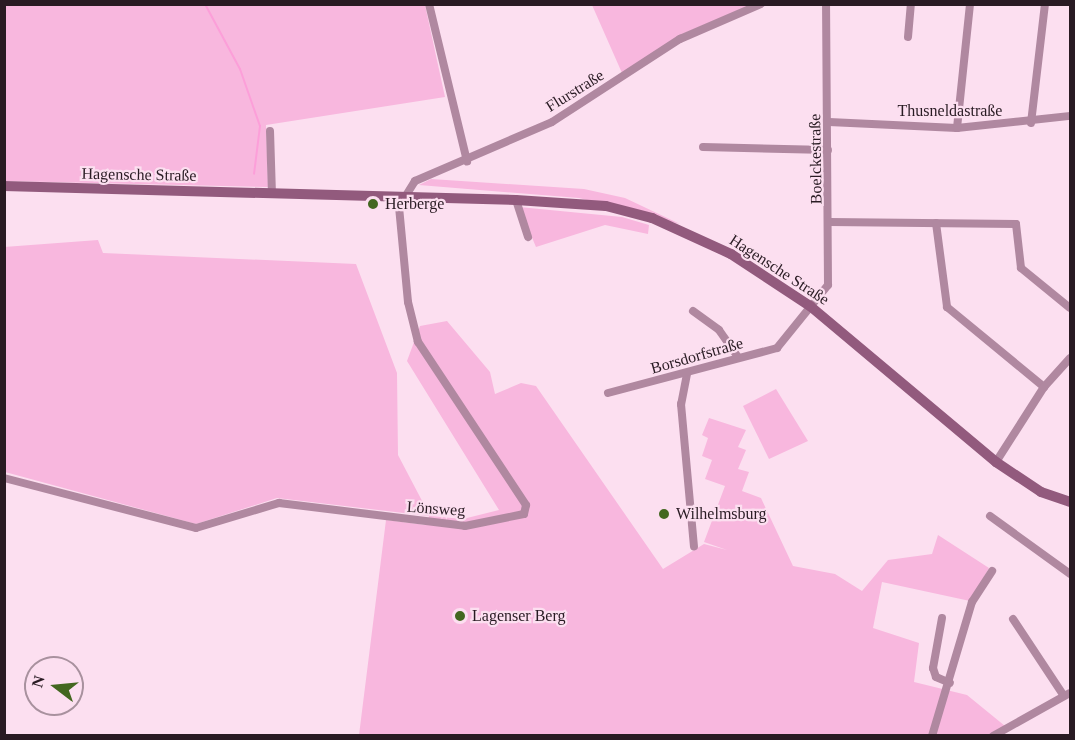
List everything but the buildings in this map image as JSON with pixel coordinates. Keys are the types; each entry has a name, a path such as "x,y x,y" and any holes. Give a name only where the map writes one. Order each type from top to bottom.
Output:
{"street":[{"path":"429,4 467,161"},
{"name":"Flurstraße","path":"401,196 415,182 511,142 552,122 680,39 761,4"},
{"name":"Boelckestraße","path":"810,306 830,281 826,4"},
{"path":"908,37 911,4"},
{"path":"957,128 970,4"},
{"path":"1031,123 1045,4"},
{"name":"Thusneldastraße","path":"829,122 957,128 1031,123 1071,116"},
{"path":"270,131 272,193"},
{"path":"703,147 828,150"},
{"name":"Hagensche Straße","path":"4,186 516,200 606,206 652,218 731,254 810,306 996,462 1041,492 1071,502"},
{"name":"Lönsweg","path":"4,478 196,528 279,503 465,526 524,514 526,505 418,342 408,302 401,196"},
{"path":"516,200 528,237"},
{"path":"830,222 1016,224 1021,268 1071,308"},
{"path":"936,223 947,307 1044,387"},
{"name":"Borsdorfstraße","path":"608,393 687,375 696,367 777,348 810,306"},
{"path":"693,311 719,330 738,357"},
{"path":"996,462 1044,387 1071,358"},
{"path":"687,375 681,404 694,546"},
{"path":"990,516 1071,574"},
{"path":"932,735 950,683 972,602 992,571"},
{"path":"942,618 933,668 936,677 950,683"},
{"path":"993,735 1067,694 1013,619"}],"shaded area":[{"path":"5,5 425,5 445,97 266,125 268,187 5,181"},
{"path":"592,5 751,5 680,35 622,73"},
{"path":"431,179 584,189 625,198 680,224 579,198 419,185"},
{"path":"519,207 622,217 649,225 648,234 605,225 536,247"},
{"path":"98,240 103,253 356,264 397,373 398,455 430,516 463,519 499,510 407,361 420,326 447,321 490,372 495,394 521,383 536,386 663,569 704,544 727,550 704,542 725,486 705,479 712,460 702,456 708,438 702,435 709,418 746,430 738,447 746,450 738,469 749,472 742,491 761,498 793,566 835,574 862,591 888,560 932,554 938,535 989,568 970,601 882,582 873,628 919,643 914,682 967,695 1005,726 987,736 359,735 386,520 426,525 429,516 277,498 196,524 5,472 4,247"},
{"path":"776,389 808,441 769,459 743,406"}],"waterway":[{"path":"205,4 240,69 260,126 254,174"}],"place":[{"name":"Herberge","path":"373,204"},
{"name":"Wilhelmsburg","path":"664,514"},
{"name":"Lagenser Berg","path":"460,616"}]}
